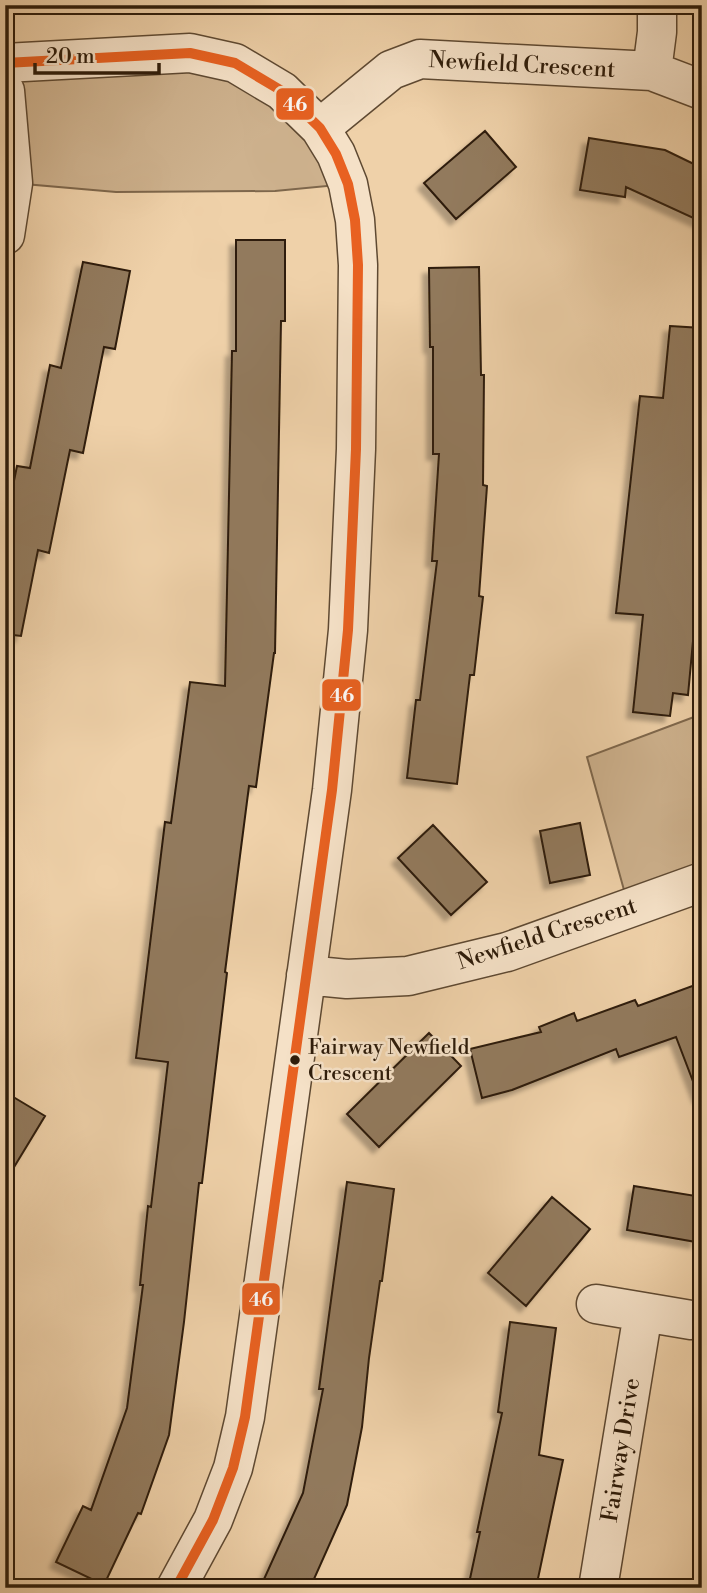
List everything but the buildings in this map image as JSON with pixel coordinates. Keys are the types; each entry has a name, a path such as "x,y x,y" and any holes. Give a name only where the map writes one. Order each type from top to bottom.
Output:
{"street":[{"path":"652,71 657,5"},
{"path":"5,63 190,53 235,63 282,90 320,128 336,154 348,184 355,220 358,265 356,449 348,630 332,790 245,1417 233,1468 213,1520 176,1588"},
{"name":"Newfield Crescent","path":"320,128 391,70 420,59 652,71 702,90"},
{"path":"5,91 13,183 5,235"},
{"name":"Newfield Crescent","path":"306,975 347,979 408,976 507,952 702,881"},
{"path":"596,1304 691,1320"},
{"name":"Fairway Drive","path":"598,1588 643,1313"}],"shaded area":[{"path":"5,63 235,63 348,184 275,191 116,192 13,183"},
{"path":"702,714 702,882 629,908 587,757"}],"transit line":[{"name":"46","path":"5,63 190,53 235,63 282,91 320,128 336,154 348,184 355,220 358,265 356,449 348,630 332,790 245,1417 233,1468 213,1520 176,1588"}],"place":[{"name":"Fairway Newfield Crescent","path":"295,1060"}]}
